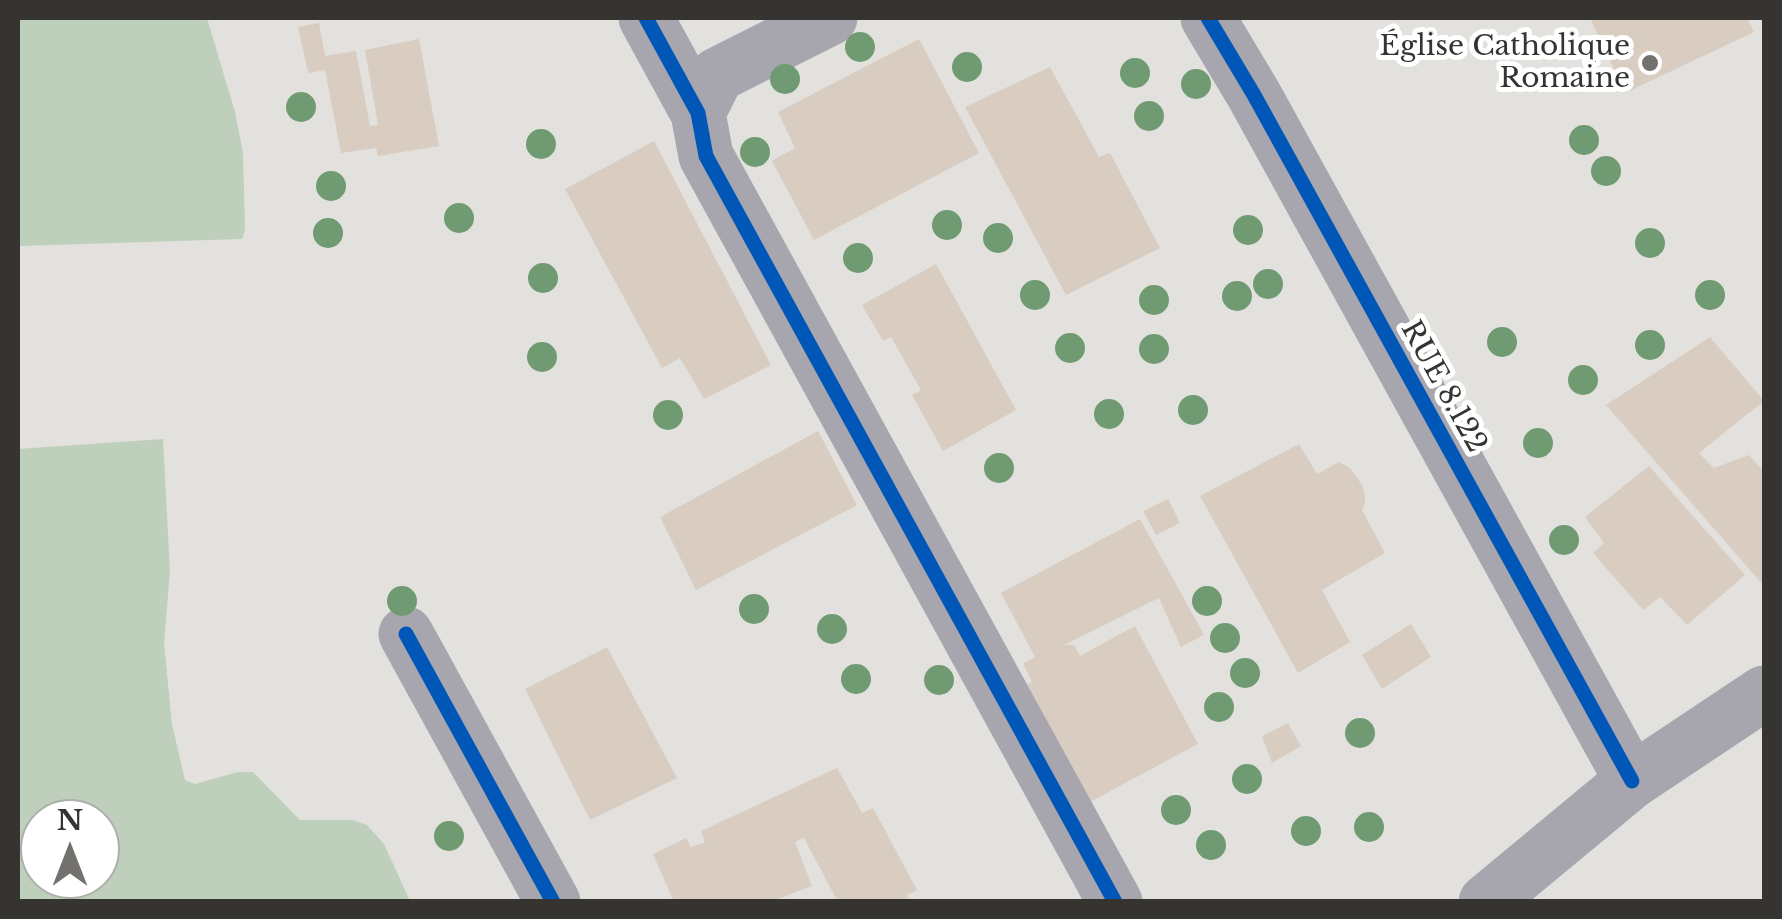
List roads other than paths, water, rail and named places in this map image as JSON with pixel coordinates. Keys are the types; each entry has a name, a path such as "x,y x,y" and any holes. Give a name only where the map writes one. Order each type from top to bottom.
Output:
{"street":[{"path":"646,18 698,113 706,156 1114,902"},
{"path":"698,113 717,74 830,18"},
{"name":"RUE 8.122","path":"1208,18 1632,781"},
{"path":"406,634 554,902"},
{"path":"1486,902 1632,781 1764,693"}],"place":[{"name":"Église Catholique Romaine","path":"1650,63"}]}
